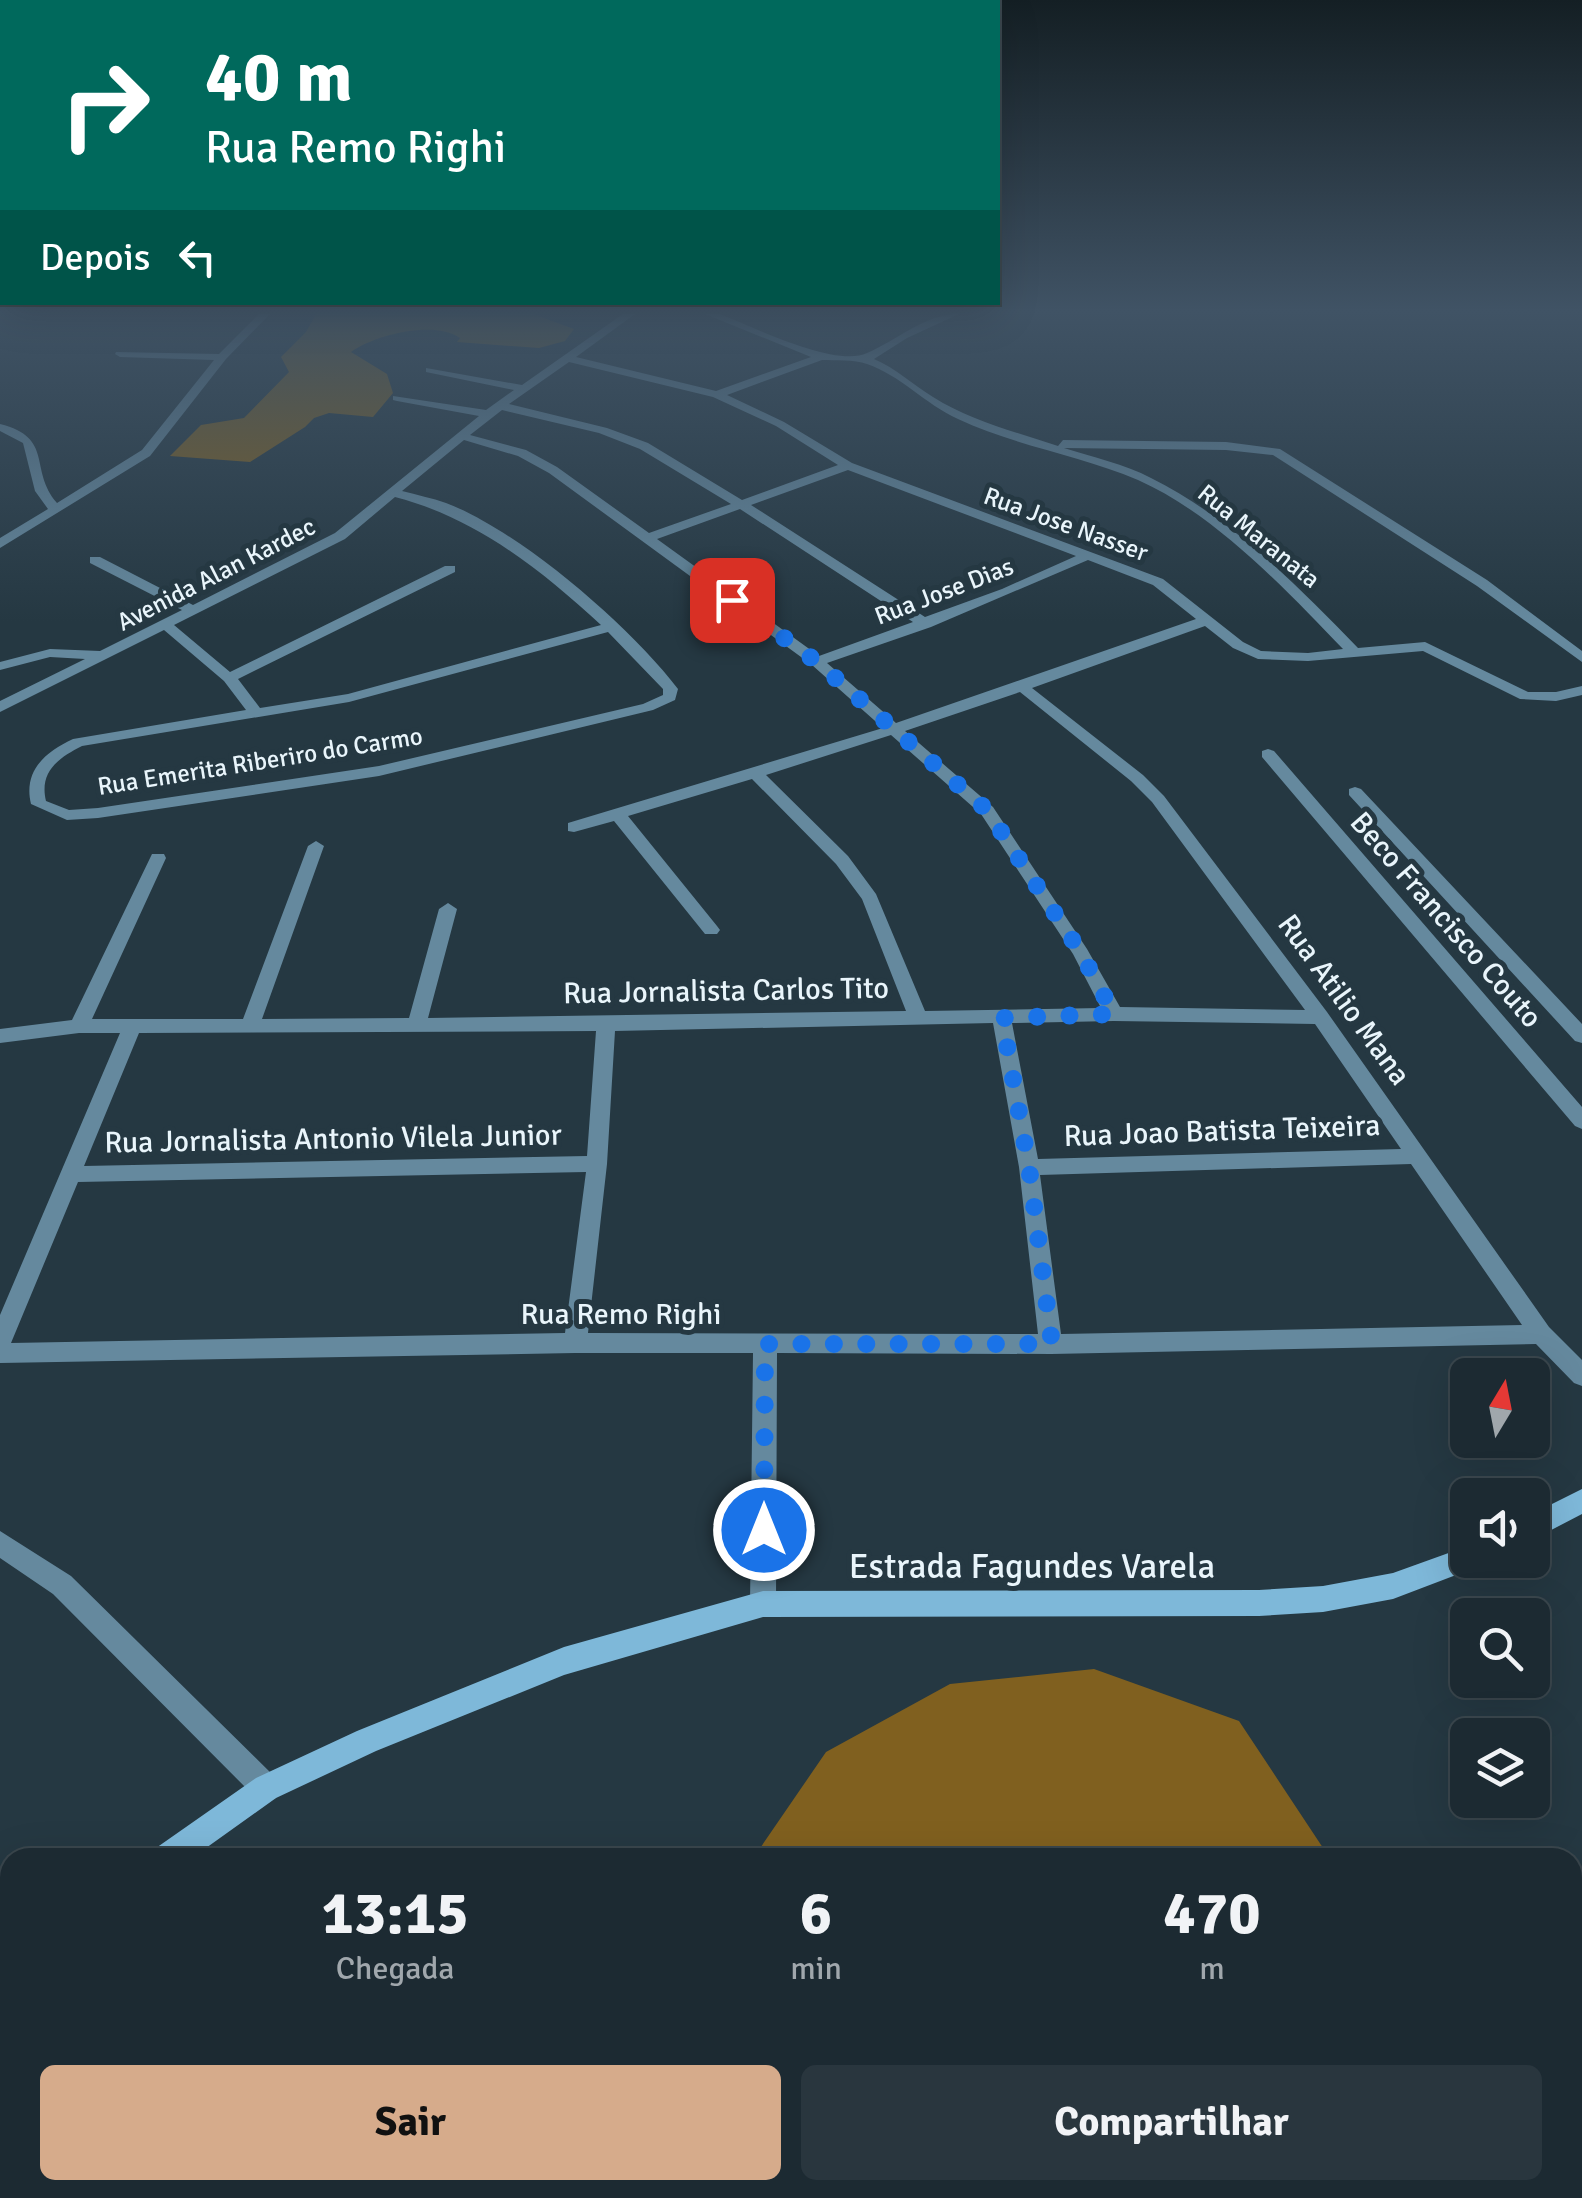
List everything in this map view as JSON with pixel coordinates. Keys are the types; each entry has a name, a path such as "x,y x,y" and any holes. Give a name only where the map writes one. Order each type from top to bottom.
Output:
{"street":[{"path":"0,544 146,453 175,417"},
{"name":"Avenida Alan Kardec","path":"0,707 321,548 487,417"},
{"path":"526,417 626,438 744,506 926,624"},
{"name":"Rua Jose Nasser","path":"764,417 848,466 1158,582 1238,645 1270,658 1425,646 1525,696 1542,699 1582,690"},
{"name":"Rua Maranata","path":"961,417 1143,478 1168,491 1261,563 1353,651"},
{"path":"0,428 17,432 33,447 40,490 54,508"},
{"path":"462,436 522,453 648,538 817,662 987,810 1081,953 1114,1014"},
{"path":"1045,444 1226,446 1276,452 1482,583 1582,658"},
{"path":"648,538 848,466"},
{"path":"391,492 444,506 476,524 610,628"},
{"name":"Rua Jose Dias","path":"817,662 926,624 1086,556"},
{"path":"95,560 195,611"},
{"path":"229,678 450,569"},
{"path":"574,827 1025,689 1208,620"},
{"path":"166,625 229,678 256,712"},
{"name":"Rua Emerita Riberiro do Carmo","path":"610,628 662,677 670,697 648,708 379,770 98,813 50,812 39,804 34,793 46,761 78,742 349,698 610,628"},
{"path":"0,666 50,654 101,656"},
{"name":"Rua Atilio Mana","path":"1025,689 1158,799 1320,1017 1541,1334 1582,1376"},
{"name":"Beco Francisco Couto","path":"1268,754 1582,1121"},
{"path":"756,774 842,860 870,898 919,1019"},
{"path":"1355,792 1582,1036"},
{"path":"617,814 711,930"},
{"path":"250,1026 316,846"},
{"path":"79,1026 158,858"},
{"path":"417,1024 448,909"},
{"name":"Rua Jornalista Carlos Tito","path":"0,1036 79,1026 606,1024 1114,1014 1320,1017"},
{"path":"1002,1018 1029,1167 1052,1344"},
{"path":"575,1342 597,1164 606,1024"},
{"path":"0,1342 132,1027"},
{"name":"Rua Joao Batista Teixeira","path":"1029,1167 1418,1156"},
{"name":"Rua Jornalista Antonio Vilela Junior","path":"70,1174 597,1164"},
{"name":"Rua Remo Righi","path":"0,1353 575,1342 1052,1344 1541,1334"},
{"path":"763,1604 765,1344"},
{"path":"1550,1518 1582,1500"},
{"path":"0,1542 62,1584 266,1788"},
{"name":"Estrada Fagundes Varela","path":"180,1848 266,1788 367,1741 564,1660 763,1604 1258,1603 1324,1599 1393,1586 1450,1565"}],"shaded area":[{"path":"318,417 250,462 170,456 201,425 244,418"},
{"path":"1094,1669 1239,1721 1323,1848 760,1848 826,1752 950,1684"}],"route":[{"path":"732,600 817,662 987,810 1081,953 1114,1014 1002,1018 1029,1167 1052,1344 765,1344 764,1530"}]}
